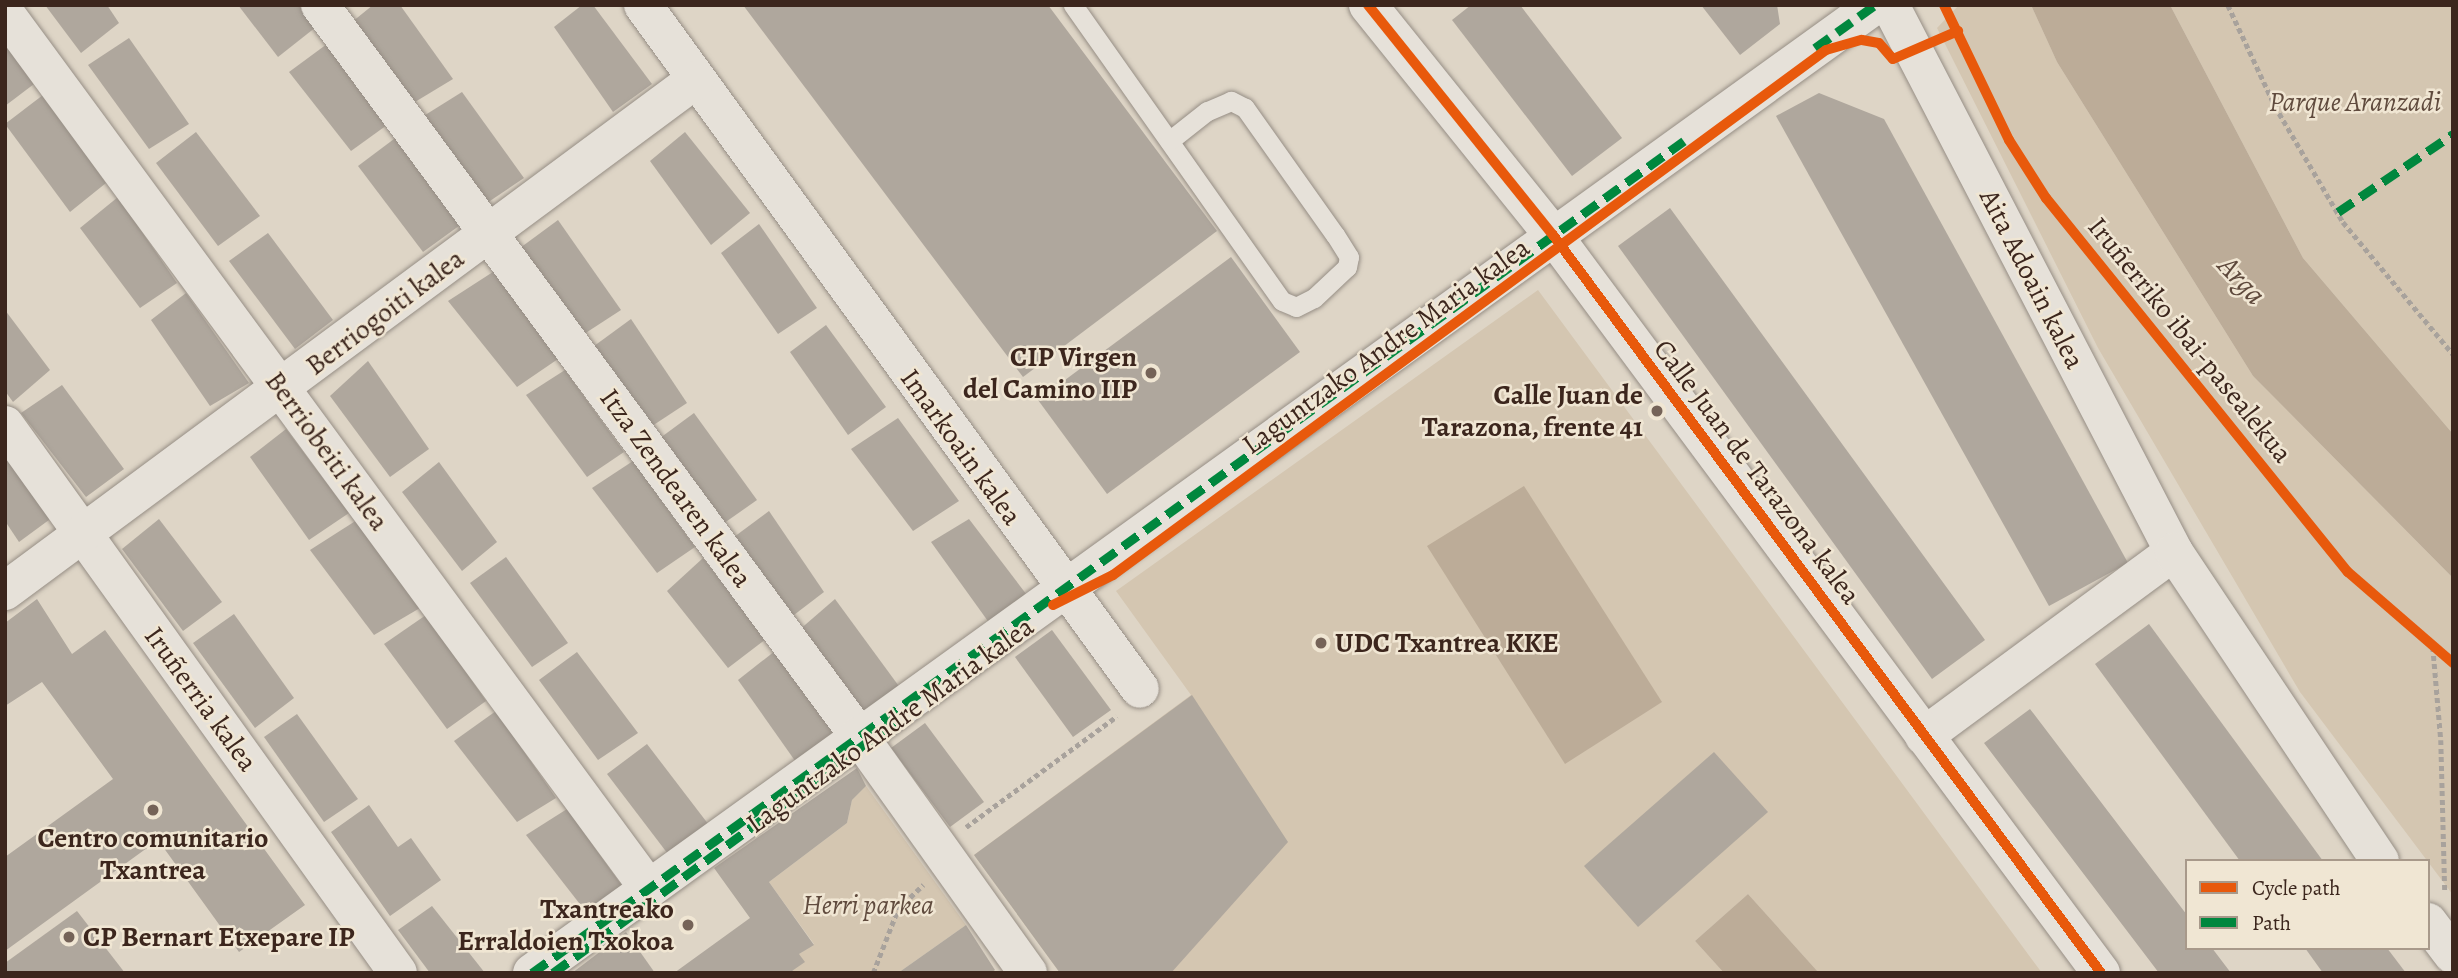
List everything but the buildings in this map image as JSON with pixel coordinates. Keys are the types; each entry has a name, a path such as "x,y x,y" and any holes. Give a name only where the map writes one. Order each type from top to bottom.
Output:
{"street":[{"name":"Itza Zendearen kalea","path":"320,5 862,740 1028,973"},
{"name":"Imarkoain kalea","path":"643,5 1058,597 1140,689"},
{"name":"Calle Juan de Tarazona kalea","path":"1367,5 1553,236 2101,973"},
{"name":"Laguntzako Andre Maria kalea","path":"553,973 862,740 1553,236 1875,5"},
{"name":"Aita Adoain kalea","path":"1890,5 2174,552 2379,859"},
{"name":"Berriobeiti kalea","path":"5,13 649,889"},
{"name":"Berriogoiti kalea","path":"5,591 282,390 695,80"},
{"name":"Iruñerria kalea","path":"5,425 398,973"},
{"path":"1924,736 2174,552"},
{"name":"Laguntzako Andre Maria kalea","path":"532,973 862,740"}],"lane":[{"path":"1073,5 1169,141 1282,301 1296,307 1314,298 1347,267 1349,257 1335,235 1245,108 1231,101 1219,106 1169,141"}],"path":[{"path":"2228,5 2275,106 2343,222 2453,354"},
{"path":"2423,638 2443,655"},
{"path":"2433,647 2447,859 2441,939"},
{"path":"962,830 1136,702 1140,689"},
{"path":"873,973 898,909 931,877"}],"green space":[{"path":"1959,5 2031,5 2057,62 2253,376 2453,578 2453,895 2430,864 2430,859 2426,859 2300,692 2098,348 1937,28"},
{"name":"Parque Aranzadi","path":"2170,5 2453,5 2453,434 2303,258"},
{"name":"UDC Txantrea KKE","path":"1538,290 2042,973 1819,973 1748,894 1695,941 1724,973 1060,973 974,855 1191,695 1116,591"},
{"name":"Herri parkea","path":"866,786 966,925 898,973 789,973 799,954 814,944 769,882 847,823 852,800"}],"water":[{"name":"Arga","path":"2031,5 2170,5 2303,258 2453,434 2453,578 2253,376 2057,62"},
{"path":"1524,486 1662,702 1565,764 1427,546"},
{"path":"1748,894 1819,973 1724,973 1695,941"}],"marked path":[{"path":"1815,48 1875,5"},
{"path":"2338,212 2453,134"},
{"path":"532,973 1684,141"},
{"path":"553,973 897,720"}],"cycle path":[{"path":"1368,5 1553,235 2101,973"},
{"name":"Iruñerriko ibai-pasealekua","path":"1944,5 2009,140 2046,198 2348,572 2453,663"},
{"path":"1053,605 1113,575 1826,50 1862,40 1879,43 1893,59 1958,31"}],"place":[{"name":"CIP Virgen del Camino IIP","path":"1151,373"},
{"name":"Calle Juan de Tarazona, frente 41","path":"1657,411"},
{"name":"UDC Txantrea KKE","path":"1321,643"},
{"name":"Centro comunitario Txantrea","path":"153,810"},
{"name":"Txantreako Erraldoien Txokoa","path":"688,925"},
{"name":"CP Bernart Etxepare IP","path":"69,937"}]}
